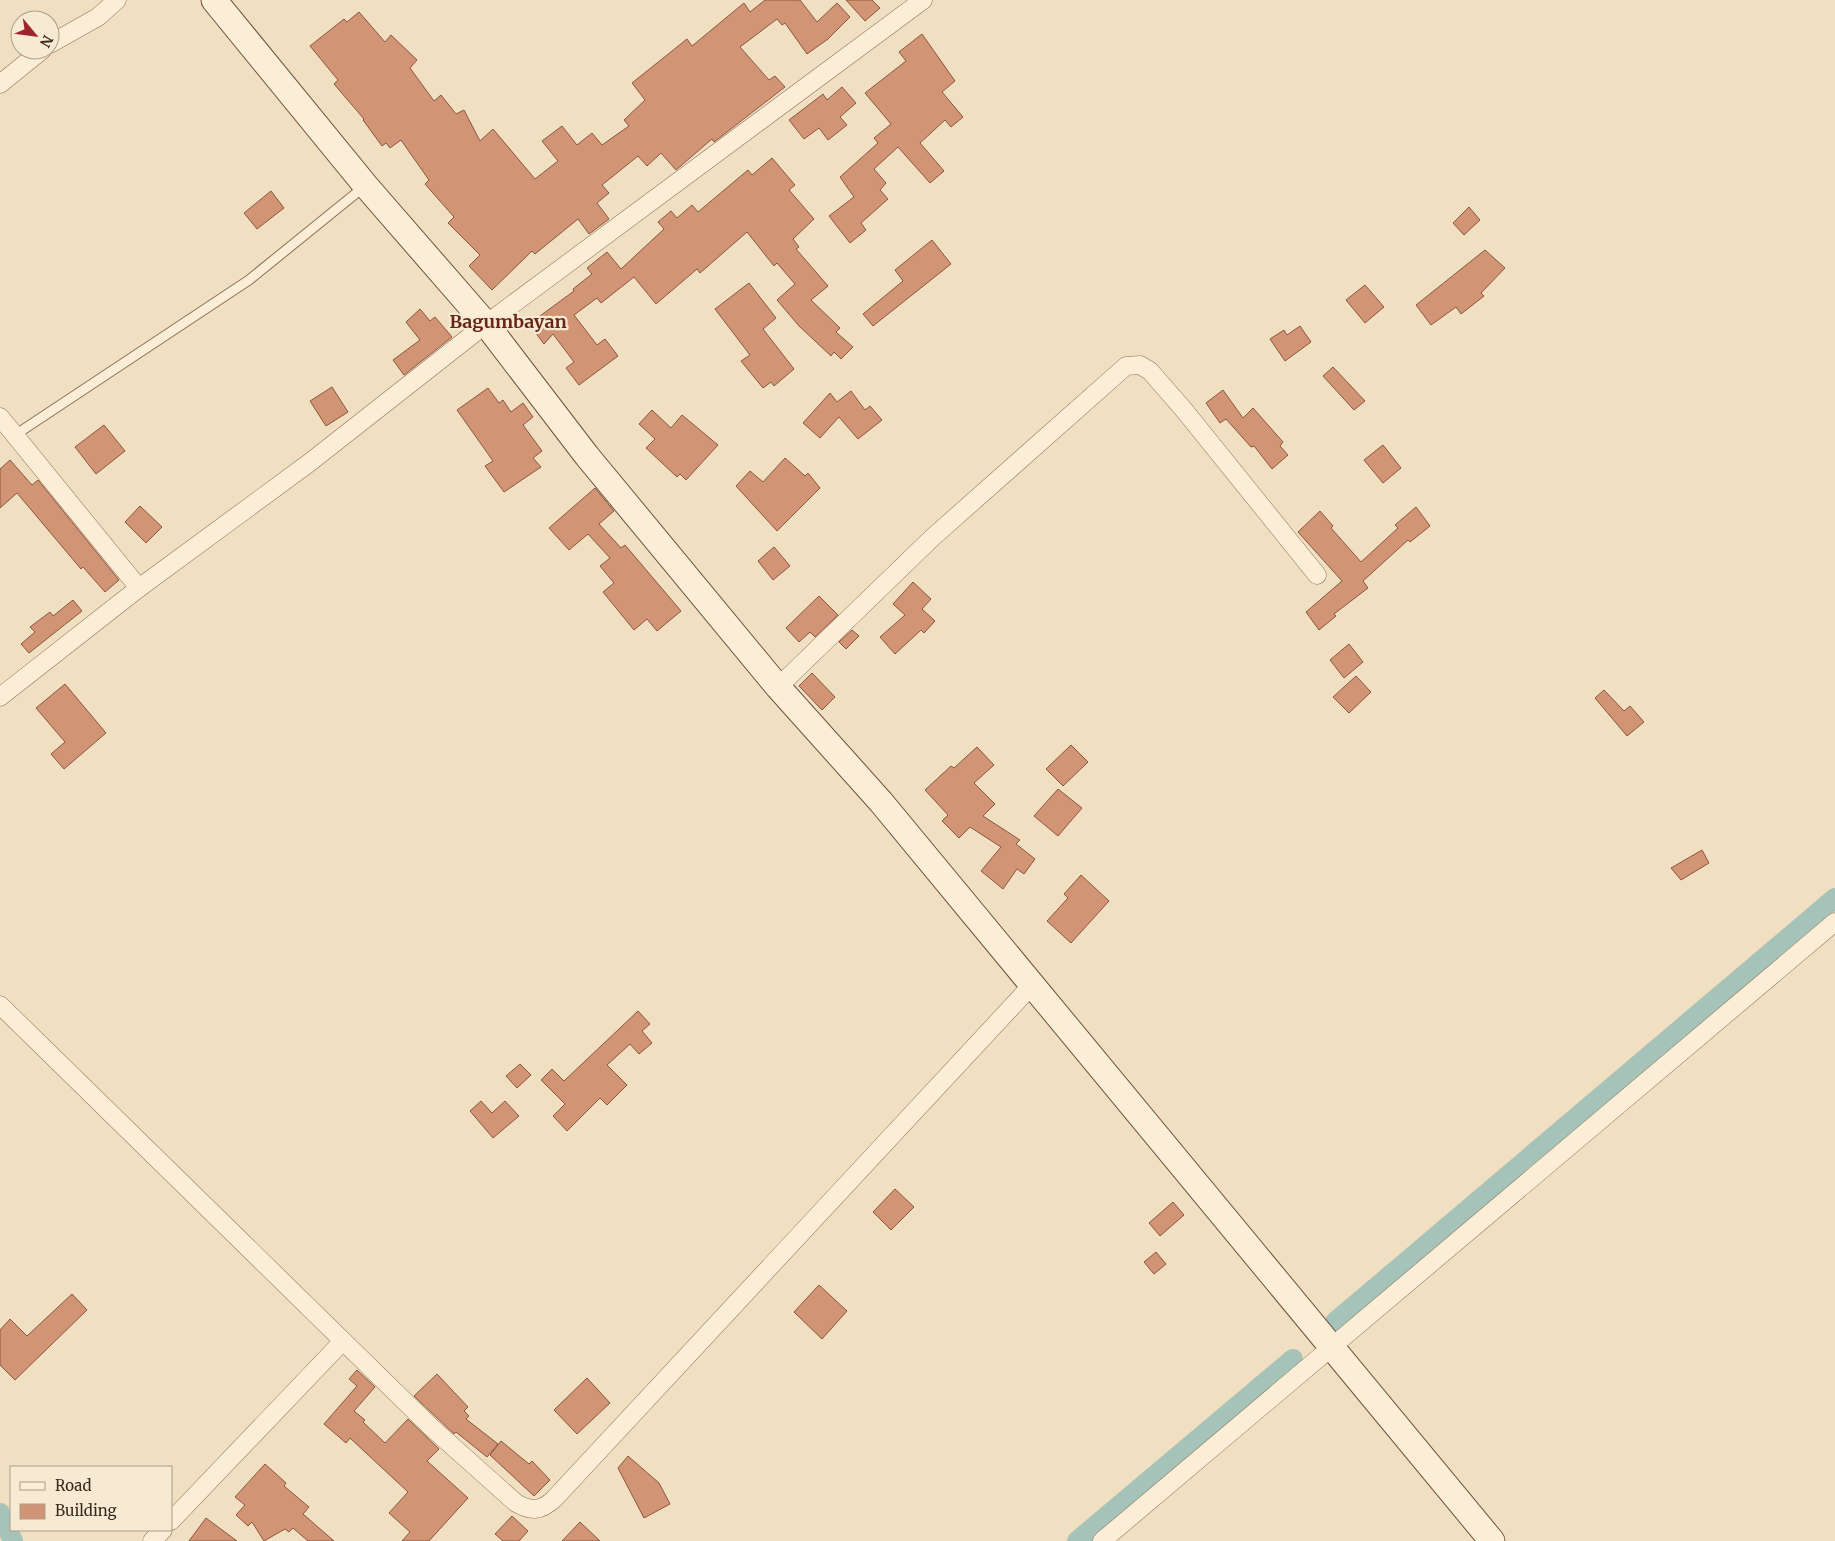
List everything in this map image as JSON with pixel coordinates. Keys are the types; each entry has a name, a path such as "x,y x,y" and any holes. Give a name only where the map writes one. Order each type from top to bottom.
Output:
{"main road":[{"path":"214,0 366,186 486,324 587,456 778,687 882,802 1492,1541"}],"street":[{"path":"60,39 98,18 117,0"},
{"path":"0,697 139,588 309,463 486,324 924,0"},
{"path":"0,84 30,60"},
{"path":"778,687 933,537 1126,366 1133,364 1140,365 1150,371 1184,410 1317,575"},
{"path":"0,417 139,588"},
{"path":"1102,1541 1835,922"},
{"path":"0,1006 432,1428 516,1503 531,1511 541,1509 554,1499 1032,985"},
{"path":"172,1520 343,1341"},
{"path":"152,1541 162,1531"}],"lane":[{"path":"15,435 249,280 366,186"}],"building":[{"path":"765,0 800,0 817,22 837,3 850,17 828,39 807,54 785,23 782,25 777,19 740,47 769,80 775,76 785,87 714,142 712,139 676,170 661,153 647,166 638,156 602,185 609,193 597,203 609,219 589,234 578,219 535,254 532,251 492,290 469,266 480,255 448,223 454,217 425,184 429,180 401,140 390,148 386,143 382,146 364,119 334,84 338,80 310,46 344,19 347,22 359,12 385,42 391,35 417,60 410,68 434,101 441,95 456,114 464,110 480,141 493,129 535,179 558,161 542,141 562,126 577,145 592,133 602,145 629,126 624,120 645,100 632,83 687,39 692,46 744,3 750,12"},
{"path":"846,0 872,0 880,8 865,21"},
{"path":"922,34 955,81 942,92 963,117 951,127 945,120 920,143 944,171 930,183 898,147 874,169 886,183 880,190 888,199 861,223 866,230 850,243 829,216 854,197 840,177 878,143 874,138 891,124 865,93 906,61 899,52"},
{"path":"842,87 856,103 840,117 847,125 828,140 819,128 804,139 789,120 823,94 827,100"},
{"path":"772,158 795,185 789,190 814,219 793,239 799,247 796,249 828,286 811,300 840,328 836,332 853,347 841,359 834,352 831,356 799,326 777,300 795,284 777,263 774,266 747,232 700,273 697,269 656,304 634,277 601,303 597,298 574,315 597,345 605,339 618,356 579,385 566,368 574,362 553,334 544,344 529,324 574,291 573,289 592,274 587,268 607,252 621,269 664,229 658,222 671,211 677,218 692,205 698,212 748,170 752,175"},
{"path":"271,191 284,208 257,229 244,213"},
{"path":"1469,207 1480,220 1464,235 1453,223"},
{"path":"932,240 951,264 873,326 863,314 903,281 895,270"},
{"path":"1485,250 1505,268 1481,293 1484,296 1461,314 1456,307 1431,325 1416,305"},
{"path":"749,283 776,318 763,329 794,369 774,386 771,382 763,388 741,361 750,355 715,309"},
{"path":"1365,285 1384,307 1365,323 1346,300"},
{"path":"420,309 430,321 435,317 452,337 404,375 393,360 420,340 406,322"},
{"path":"1300,326 1311,342 1285,361 1270,339 1284,330 1287,335"},
{"path":"1333,367 1365,401 1354,410 1323,376"},
{"path":"332,387 348,412 326,426 310,401"},
{"path":"488,388 499,403 503,400 511,412 523,403 533,417 523,425 542,451 533,458 541,467 504,492 485,466 493,461 457,410"},
{"path":"1223,390 1243,418 1253,408 1283,442 1280,446 1288,455 1272,469 1254,446 1251,447 1226,419 1220,423 1206,403"},
{"path":"851,391 865,410 870,406 882,420 858,439 839,417 820,438 803,423 830,393 837,402"},
{"path":"652,410 671,428 682,415 718,445 686,480 680,474 677,477 646,448 655,439 639,424"},
{"path":"104,425 125,451 96,474 75,447"},
{"path":"1383,445 1401,468 1383,483 1364,460"},
{"path":"785,458 805,476 808,473 820,488 777,531 736,486 750,471 763,482"},
{"path":"10,460 32,485 38,480 119,580 105,592 83,567 81,569 17,493 0,508 0,469"},
{"path":"595,488 614,511 599,524 621,548 625,545 681,611 657,631 647,619 634,630 603,592 614,583 600,566 610,558 588,534 569,550 549,528"},
{"path":"140,506 162,527 146,543 125,522"},
{"path":"1416,507 1430,526 1410,542 1408,540 1363,581 1368,588 1334,614 1336,616 1319,630 1306,612 1342,581 1298,532 1320,511 1333,526 1331,528 1361,562 1398,528 1395,525"},
{"path":"774,547 790,566 773,580 758,561"},
{"path":"913,582 931,599 922,609 935,621 924,633 921,630 895,654 880,637 905,615 893,604"},
{"path":"819,596 838,615 815,637 810,632 799,642 786,628"},
{"path":"73,600 82,611 29,653 21,644 35,632 30,627 50,612 53,616"},
{"path":"852,630 859,636 846,649 839,642"},
{"path":"1349,644 1363,662 1344,678 1330,660"},
{"path":"812,673 835,697 822,710 799,686"},
{"path":"1356,676 1371,692 1349,713 1333,697"},
{"path":"65,684 106,733 64,769 51,754 65,742 36,708"},
{"path":"1604,690 1624,711 1630,706 1644,722 1627,736 1595,698"},
{"path":"1071,745 1088,762 1063,786 1046,769"},
{"path":"977,747 994,765 974,783 995,804 983,816 1020,840 1016,844 1035,859 1024,874 1017,869 1003,889 981,871 1001,847 970,827 959,838 942,821 948,815 925,790 951,766 954,768"},
{"path":"1058,789 1082,808 1058,836 1034,816"},
{"path":"1702,850 1709,863 1681,880 1671,868"},
{"path":"1081,875 1109,901 1071,943 1047,921 1068,898 1064,894"},
{"path":"638,1011 650,1024 642,1031 652,1043 639,1054 630,1044 607,1065 627,1085 607,1105 600,1098 567,1131 553,1116 565,1104 541,1080 552,1069 564,1081"},
{"path":"520,1064 531,1075 517,1088 506,1076"},
{"path":"481,1101 492,1113 505,1101 519,1116 493,1138 470,1111"},
{"path":"895,1189 914,1207 891,1230 873,1212"},
{"path":"1173,1202 1184,1215 1160,1236 1149,1223"},
{"path":"1156,1252 1166,1264 1154,1274 1144,1262"},
{"path":"819,1285 847,1311 822,1339 794,1312"},
{"path":"72,1294 87,1310 15,1380 0,1365 0,1330 10,1319 27,1336"},
{"path":"357,1370 375,1387 354,1411 365,1420 363,1422 385,1443 408,1419 439,1449 427,1461 468,1498 429,1541 402,1541 410,1532 389,1513 408,1492 350,1438 346,1443 324,1424 357,1386 349,1379"},
{"path":"437,1374 468,1407 464,1411 469,1416 466,1419 498,1444 487,1457 456,1432 454,1434 414,1396"},
{"path":"587,1378 610,1403 577,1434 554,1410"},
{"path":"501,1441 529,1464 532,1461 550,1480 534,1496 490,1455"},
{"path":"628,1456 659,1483 670,1504 644,1518 618,1468"},
{"path":"265,1464 286,1483 284,1486 309,1507 303,1514 334,1541 308,1541 293,1528 289,1532 285,1529 264,1541 252,1522 248,1526 236,1515 245,1505 235,1497"},
{"path":"512,1516 528,1531 519,1541 503,1541 495,1534"},
{"path":"206,1518 237,1541 189,1541"},
{"path":"580,1522 600,1541 562,1541"}],"waterway":[{"path":"1335,1322 1835,898"},
{"path":"1077,1541 1293,1359"},
{"path":"0,1513 13,1541"}],"district":[{"name":"Bagumbayan","path":"508,322"}]}
